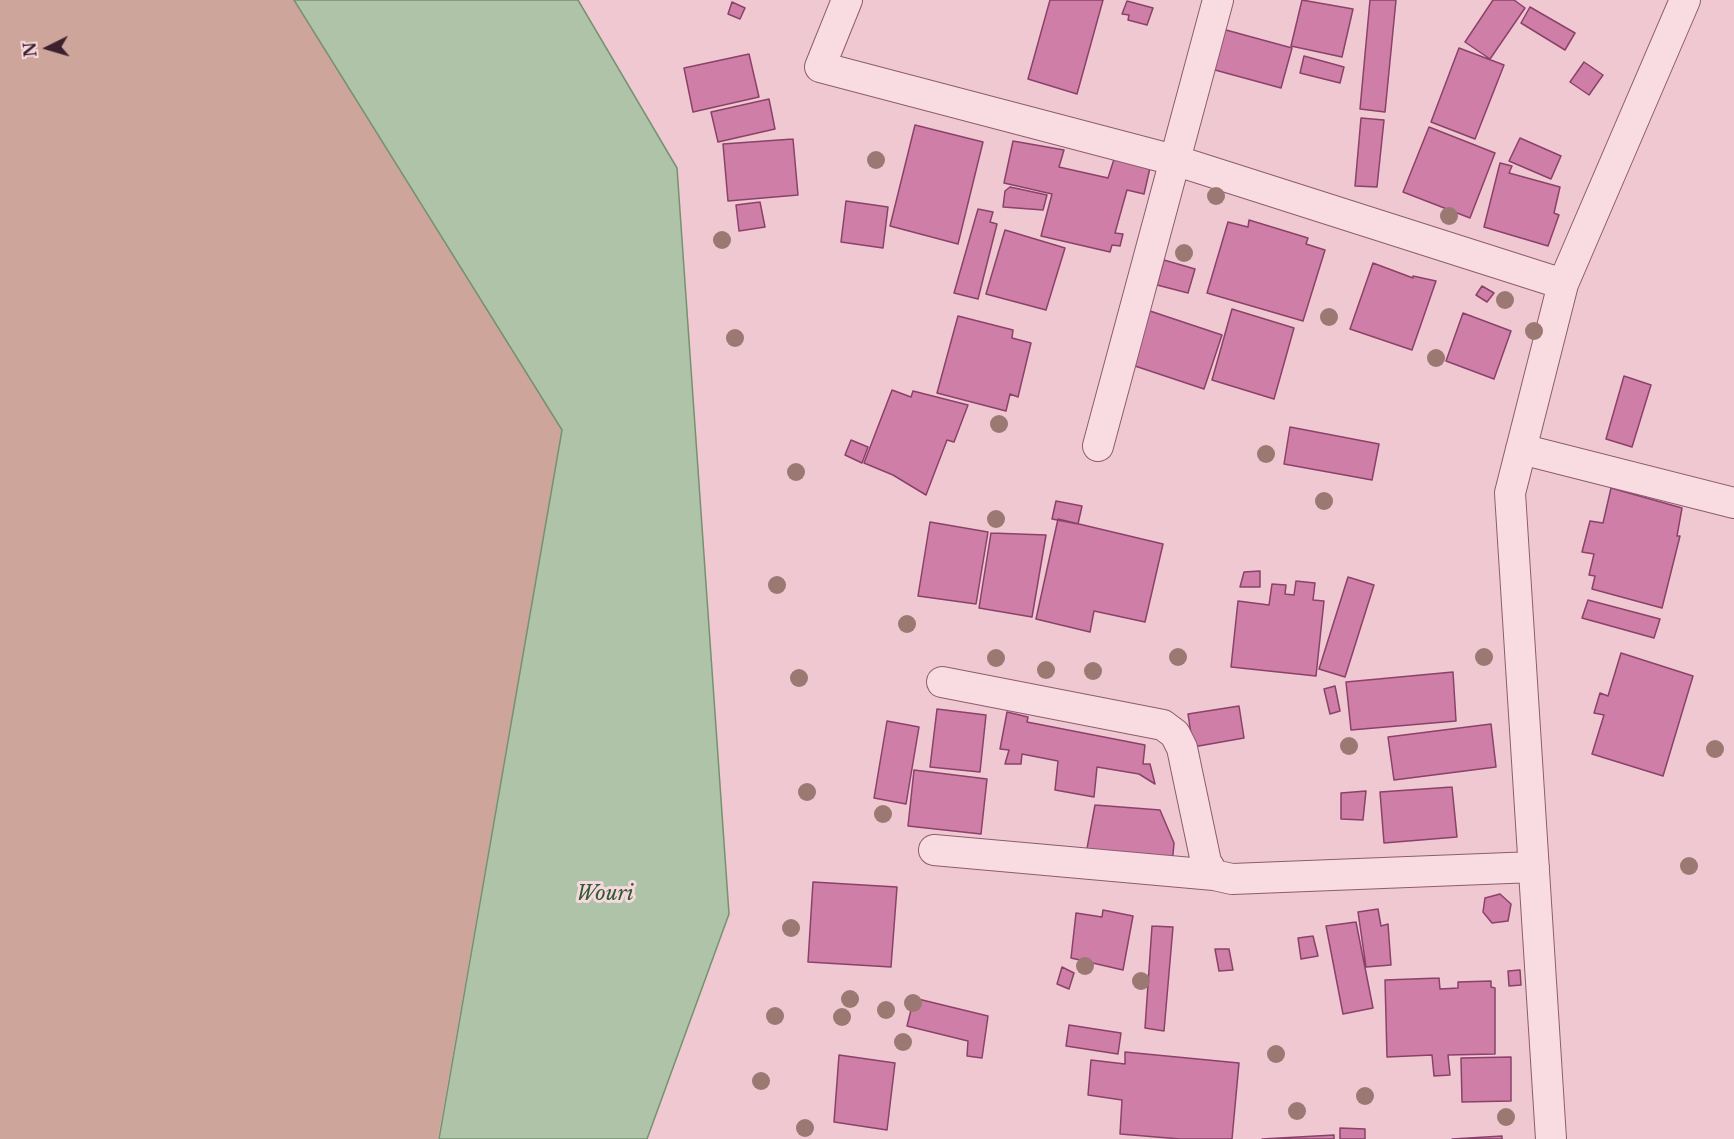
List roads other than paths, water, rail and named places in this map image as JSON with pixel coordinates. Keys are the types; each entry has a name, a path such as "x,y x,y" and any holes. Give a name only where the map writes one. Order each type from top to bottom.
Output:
{"street":[{"path":"847,0 820,67 1174,160 1563,284"},
{"path":"1098,446 1218,0"},
{"path":"1551,1139 1510,493 1563,284 1685,0"},
{"path":"1521,449 1734,502"},
{"path":"942,682 1163,725 1175,734 1182,748 1206,862 1214,875"},
{"path":"934,850 1214,875 1232,879 1534,867"}],"water":[{"name":"Wouri","path":"294,0 578,0 677,168 729,914 647,1139 439,1139 562,430"}]}
